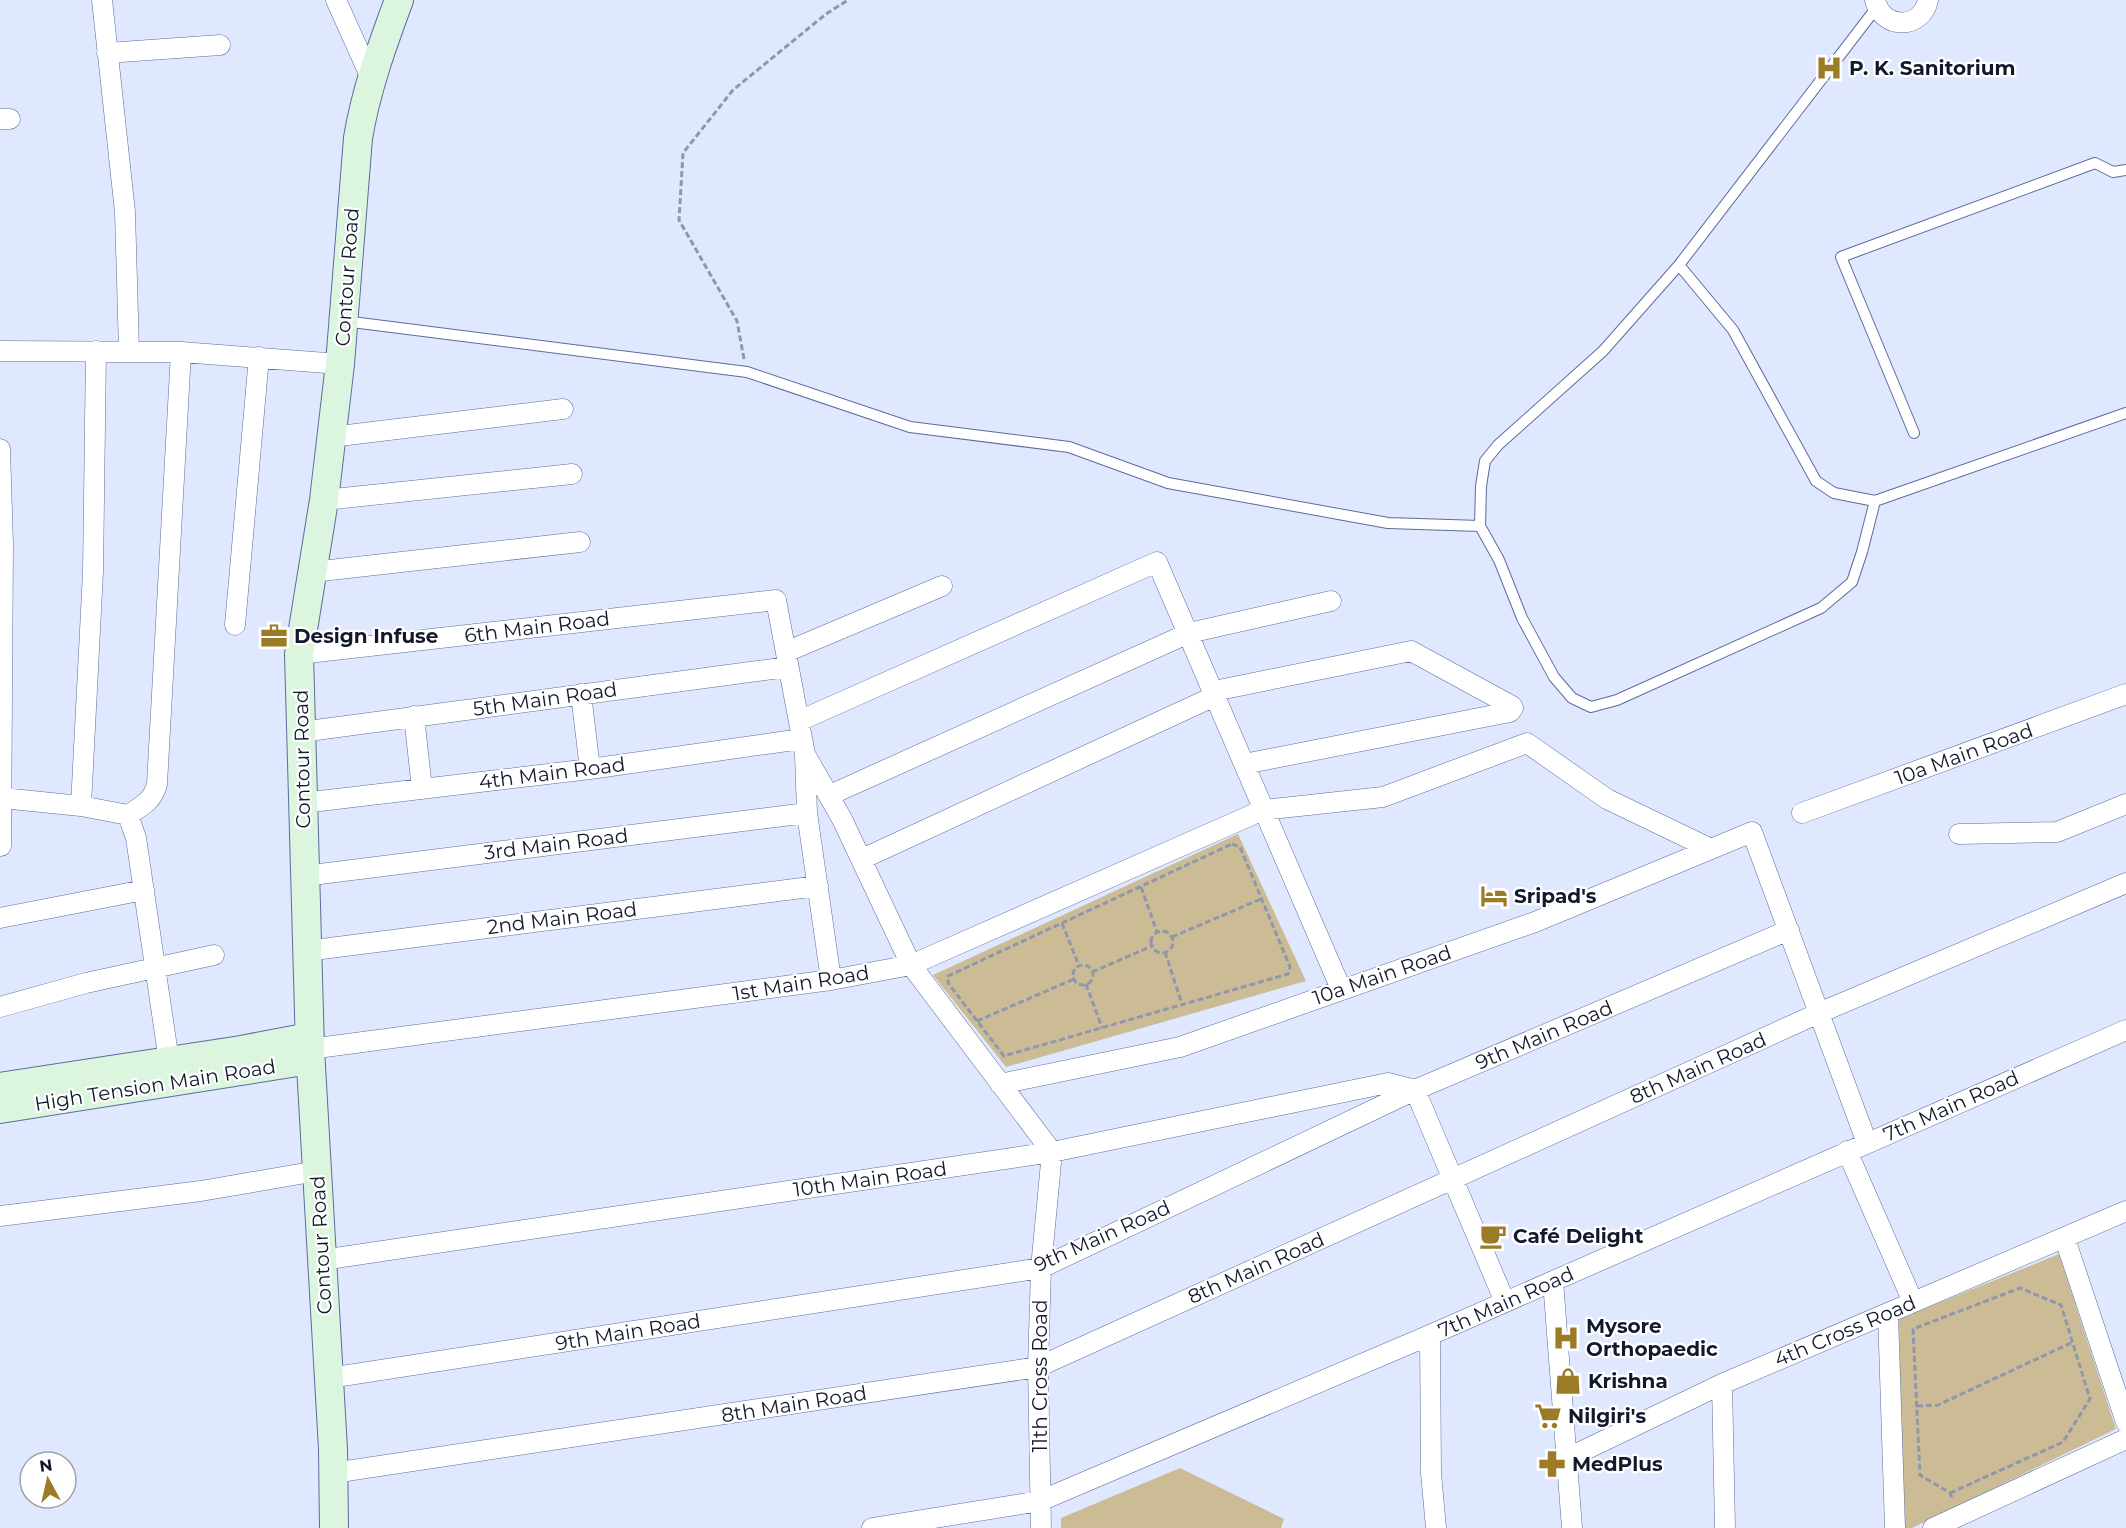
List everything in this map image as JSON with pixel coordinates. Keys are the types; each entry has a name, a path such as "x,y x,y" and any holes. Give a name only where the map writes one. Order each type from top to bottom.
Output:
{"main road":[{"name":"Contour Road","path":"334,1528 329,1378 306,951 299,654 324,500 340,364 358,138 371,78 399,0"},
{"path":"0,1087 169,1061 310,1049"},
{"name":"High Tension Main Road","path":"0,1109 310,1049"}],"street":[{"path":"102,0 125,212 129,351"},
{"path":"336,0 371,78"},
{"path":"1876,3 1888,19 1904,23 1919,17 1928,0"},
{"path":"107,53 219,45"},
{"path":"0,351 181,352 340,364"},
{"path":"81,806 93,573 96,351"},
{"path":"2,798 81,806 128,815 150,801 155,793 158,784 181,352"},
{"path":"235,625 259,357"},
{"path":"331,437 563,409"},
{"path":"0,449 3,544 1,846"},
{"path":"324,500 572,474"},
{"path":"312,573 580,542"},
{"name":"4th Main Road","path":"303,803 590,769 802,738 1157,562 1189,633"},
{"name":"5th Main Road","path":"301,732 581,694 787,660 942,586"},
{"name":"6th Main Road","path":"299,654 776,600 787,660"},
{"path":"830,795 1189,633 1332,601"},
{"path":"1189,633 1341,989"},
{"path":"862,859 1215,693 1412,651 1513,708 1510,712 1244,764"},
{"path":"787,660 802,738 809,822 831,980"},
{"path":"581,694 590,769"},
{"name":"10a Main Road","path":"1802,813 2126,694"},
{"path":"414,717 422,789"},
{"path":"802,738 862,859 910,965 1052,1152"},
{"name":"1st Main Road","path":"310,1049 831,980 910,965 1263,810 1383,797 1527,743 1607,799 1711,849"},
{"path":"1959,834 2057,832 2126,804"},
{"path":"128,815 136,838 169,1061"},
{"name":"3rd Main Road","path":"304,876 842,819"},
{"name":"10a Main Road","path":"1000,1084 1180,1047 1535,922 1752,832 1789,930"},
{"name":"8th Main Road","path":"333,1473 1038,1367 1819,1013 2126,883"},
{"name":"2nd Main Road","path":"306,951 819,886"},
{"path":"0,918 144,890"},
{"path":"1789,930 1867,1143"},
{"name":"9th Main Road","path":"329,1378 1041,1268 1415,1090 1789,930"},
{"path":"0,1007 86,983 214,956"},
{"name":"7th Main Road","path":"872,1528 965,1521 1040,1501 1430,1335 2126,1030"},
{"name":"10th Main Road","path":"322,1260 1052,1152 1388,1083 1415,1090"},
{"path":"1415,1090 1505,1302"},
{"path":"1847,1151 1913,1302"},
{"name":"11th Cross Road","path":"1041,1528 1038,1367 1041,1268 1052,1152"},
{"path":"0,1216 201,1191 317,1171"},
{"name":"4th Cross Road","path":"1568,1458 1722,1384 2126,1211"},
{"path":"2065,1239 2125,1415"},
{"path":"1553,1281 1572,1528"},
{"path":"1888,1314 1895,1528"},
{"path":"1430,1335 1431,1473 1436,1528"},
{"path":"1722,1384 1725,1528"},
{"path":"1933,1528 2126,1439"}],"lane":[{"path":"1875,501 1863,552 1851,582 1821,608 1617,700 1591,707 1572,698 1554,677 1522,618 1499,560 1480,526 1480,486 1485,461 1498,445 1603,351 1679,266 1876,3"},
{"path":"1914,432 1841,257 2095,163 2113,171 2126,170"},
{"path":"1679,266 1733,330 1816,481 1834,493 1875,501 2126,413"},
{"path":"344,321 747,372 910,427 1069,447 1168,483 1388,523 1480,526"}],"path":[{"path":"747,372 737,321 679,220 683,153 733,90 826,14 848,0"},
{"path":"948,976 1232,844 1240,847 1290,967 1288,974 1004,1056"},
{"path":"1141,887 1157,932"},
{"path":"1172,937 1261,899"},
{"path":"1062,923 1079,966"},
{"path":"1166,931 1172,937 1172,945 1165,952 1158,952 1152,946 1152,938 1157,932 1166,931"},
{"path":"1092,972 1152,946"},
{"path":"1165,952 1183,1005"},
{"path":"1079,966 1087,966 1092,972 1092,979 1086,984 1079,985 1074,979 1074,972 1079,966"},
{"path":"977,1021 1074,979"},
{"path":"1086,984 1102,1028"},
{"path":"1950,1493 2063,1442 2090,1399 2061,1305 2020,1288 1913,1329 1920,1475 1950,1493 1960,1515"},
{"path":"1917,1406 1938,1405 2073,1342"}],"shaded area":[{"path":"1238,834 1306,981 1006,1067 933,975"},
{"path":"2059,1254 2116,1429 1912,1528 1903,1528 1899,1319"},
{"path":"1180,1468 1284,1519 1281,1528 1061,1528 1061,1518"}],"place":[{"name":"P. K. Sanitorium","path":"1829,68"},
{"name":"Design Infuse","path":"274,636"},
{"name":"Sripad's","path":"1494,896"},
{"name":"Café Delight","path":"1493,1236"},
{"name":"Mysore Orthopaedic","path":"1566,1338"},
{"name":"Krishna","path":"1568,1381"},
{"name":"Nilgiri's","path":"1548,1416"},
{"name":"MedPlus","path":"1552,1464"}]}
